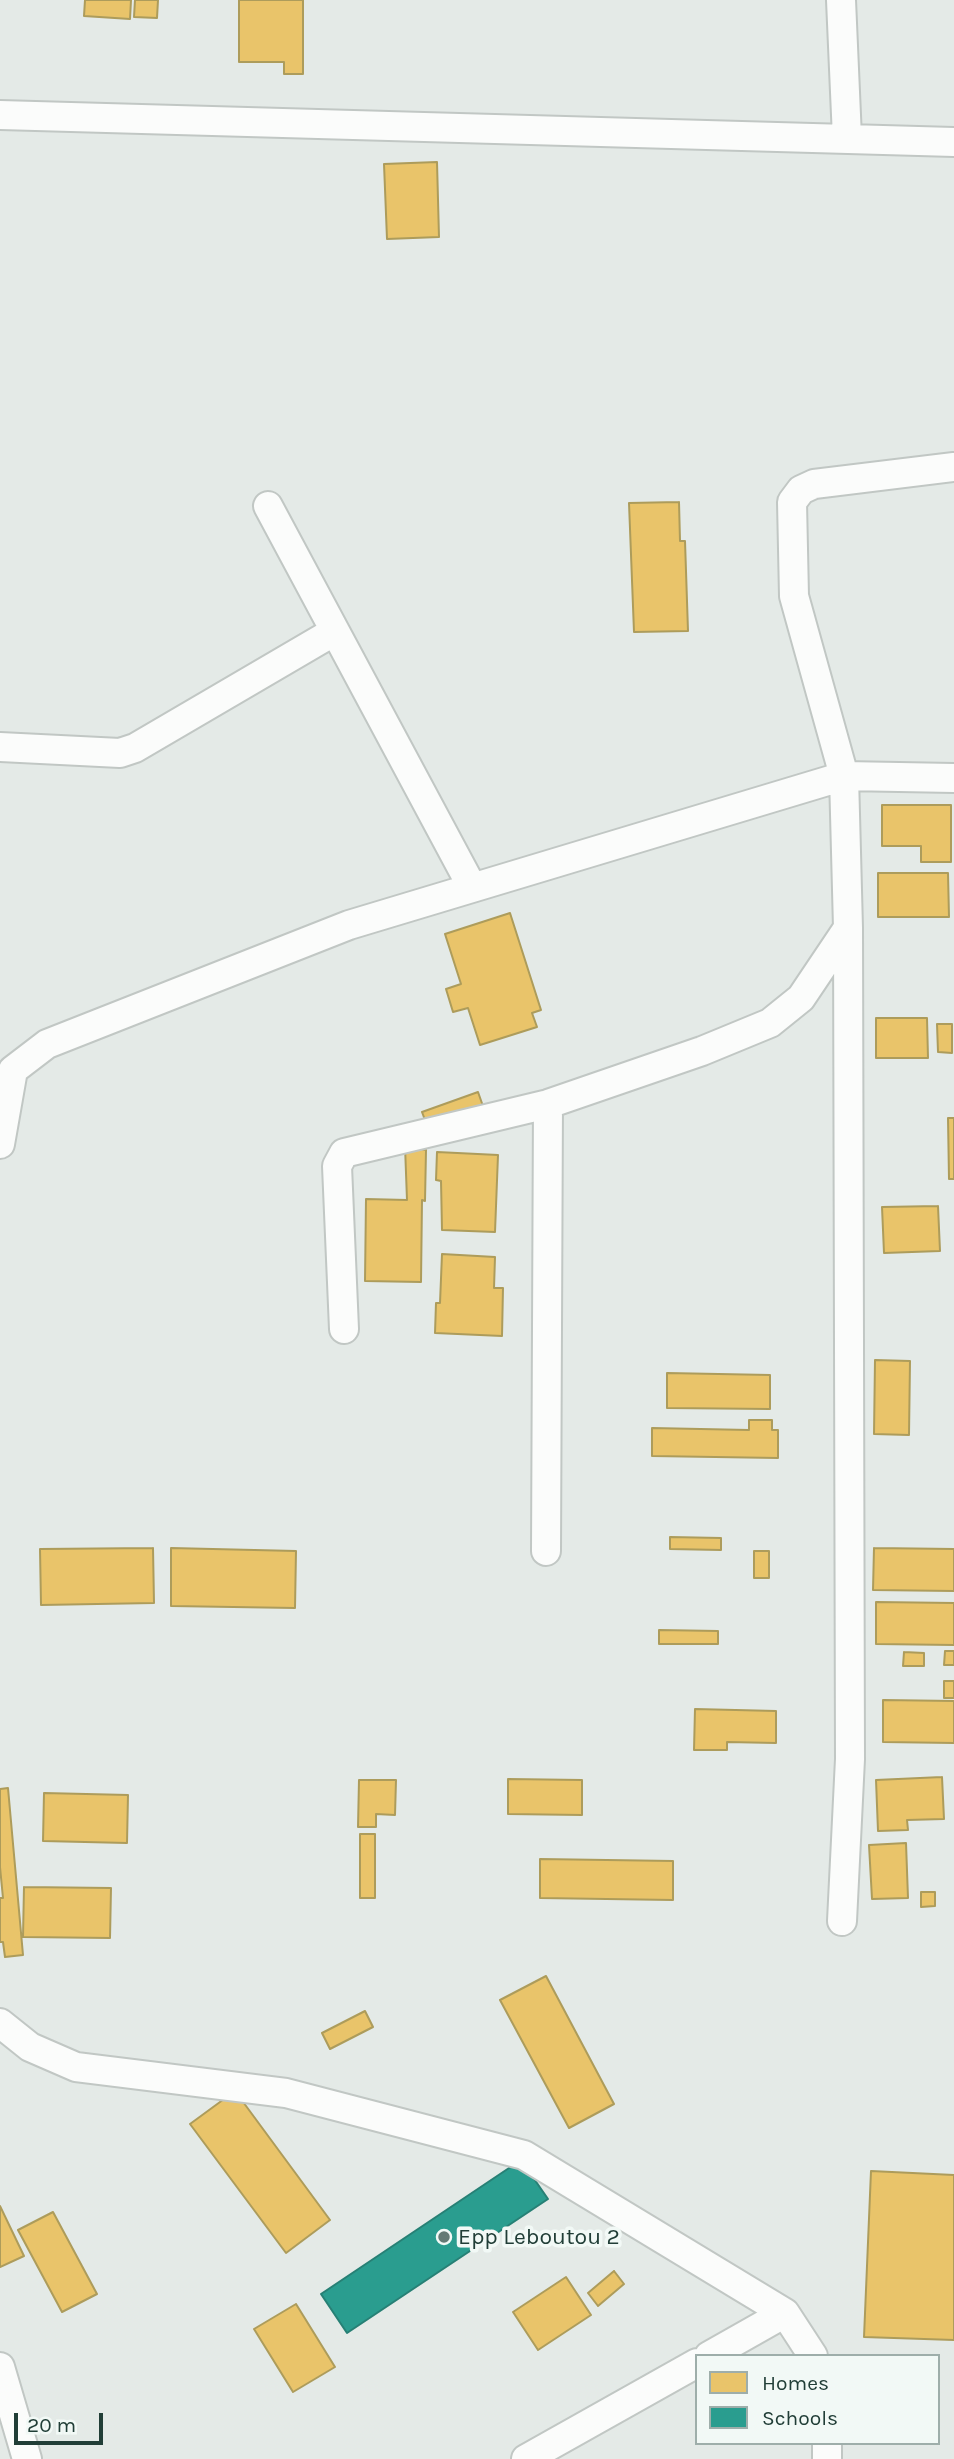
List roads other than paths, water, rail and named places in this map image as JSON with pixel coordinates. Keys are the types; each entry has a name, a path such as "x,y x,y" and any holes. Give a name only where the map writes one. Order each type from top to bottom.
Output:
{"street":[{"path":"841,0 847,138"},
{"path":"0,115 954,142"},
{"path":"842,1921 849,1759 848,928 844,776 794,596 792,502 800,490 814,484 954,467"},
{"path":"268,506 472,887"},
{"path":"0,747 120,753 135,748 335,631"},
{"path":"0,1144 13,1070 47,1044 349,925 844,776 954,778"},
{"path":"344,1329 337,1166 345,1153 548,1104 702,1051 770,1023 801,998 848,928"},
{"path":"546,1551 548,1104"},
{"path":"0,2023 30,2047 76,2067 286,2093 524,2155 785,2313 812,2354"},
{"path":"713,2354 785,2313"},
{"path":"526,2459 695,2364"},
{"path":"0,2367 27,2459"}],"place":[{"name":"Epp Leboutou 2","path":"444,2237"}]}
